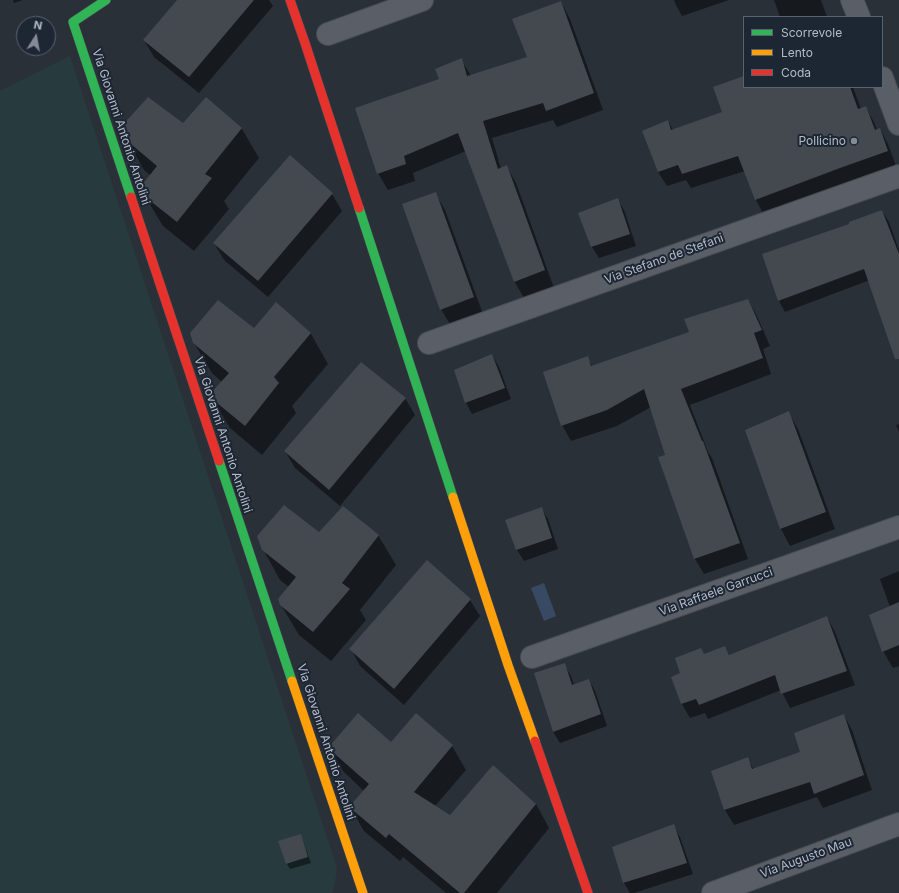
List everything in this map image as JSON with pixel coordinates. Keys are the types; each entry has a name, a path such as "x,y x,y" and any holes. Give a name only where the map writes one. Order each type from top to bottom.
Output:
{"street":[{"name":"Via Giovanni Antonio Antolini","path":"106,0 73,22 364,893"},
{"path":"290,0 508,665 588,893"},
{"path":"328,34 422,0"},
{"path":"852,0 859,16"},
{"path":"883,81 899,124"},
{"name":"Via Stefano de Stefani","path":"429,343 899,176"},
{"name":"Via Raffaele Garrucci","path":"532,657 899,527"},
{"name":"Via Augusto Mau","path":"713,893 899,824"}],"green space":[{"path":"70,56 337,868 332,893 0,893 0,91"}],"water":[{"path":"544,583 556,616 544,621 531,588"}],"building":[{"path":"177,0 254,0 189,77 143,40"},
{"path":"561,1 594,93 546,111 543,103 483,121 498,169 507,165 545,270 514,282 458,133 404,156 406,164 377,174 355,108 439,79 435,69 462,58 467,76 527,57 512,19"},
{"path":"743,76 743,88 850,88 858,109 866,106 875,130 880,128 888,151 755,200 738,156 682,174 678,165 658,172 642,131 668,120 671,130 722,112 713,87"},
{"path":"148,97 183,123 206,97 242,128 205,174 212,178 177,222 144,196 141,186 157,166 126,140 121,127"},
{"path":"290,155 333,193 258,281 213,243"},
{"path":"436,192 474,297 440,310 402,204"},
{"path":"618,198 630,234 591,247 578,213"},
{"path":"882,210 899,254 899,359 895,359 864,269 778,301 762,254 849,224 849,222"},
{"path":"748,299 762,330 754,333 763,358 681,389 703,441 740,543 694,559 658,457 665,455 644,389 607,410 561,426 543,372 588,356 591,366 689,332 684,319"},
{"path":"218,300 254,328 276,302 311,333 274,377 279,383 245,426 211,398 210,394 229,373 193,343 190,333"},
{"path":"492,354 505,388 465,403 454,370"},
{"path":"361,362 406,398 329,490 284,451"},
{"path":"789,411 826,512 780,529 745,430"},
{"path":"284,505 319,532 343,506 379,535 342,583 350,589 313,632 280,605 278,599 296,577 262,550 257,536"},
{"path":"542,507 552,538 516,550 505,520"},
{"path":"427,560 471,599 394,689 349,649"},
{"path":"899,602 899,645 882,652 869,615"},
{"path":"827,616 847,671 781,694 775,675 699,705 696,699 681,704 671,677 680,673 675,658 701,648 704,654 725,646 729,655"},
{"path":"565,663 572,685 589,679 601,714 553,732 534,673"},
{"path":"358,713 391,742 416,713 453,745 414,792 450,815 493,765 536,804 464,893 460,893 389,834 386,838 349,807 369,784 328,748"},
{"path":"844,714 864,775 814,794 810,782 724,810 711,771 748,757 752,769 800,752 794,733"},
{"path":"674,824 687,863 623,883 612,847"},
{"path":"301,834 308,857 286,864 278,841"}],"traffic: fast":[{"path":"106,0 73,22 131,197"},
{"path":"359,208 453,497"},
{"path":"219,461 292,681"}],"traffic: slow":[{"path":"453,497 508,665 535,741"},
{"path":"292,681 363,893"}],"traffic: jam":[{"path":"290,0 359,208"},
{"path":"131,197 219,461"},
{"path":"535,741 588,893"}],"place":[{"name":"Pollicino","path":"854,141"}]}
